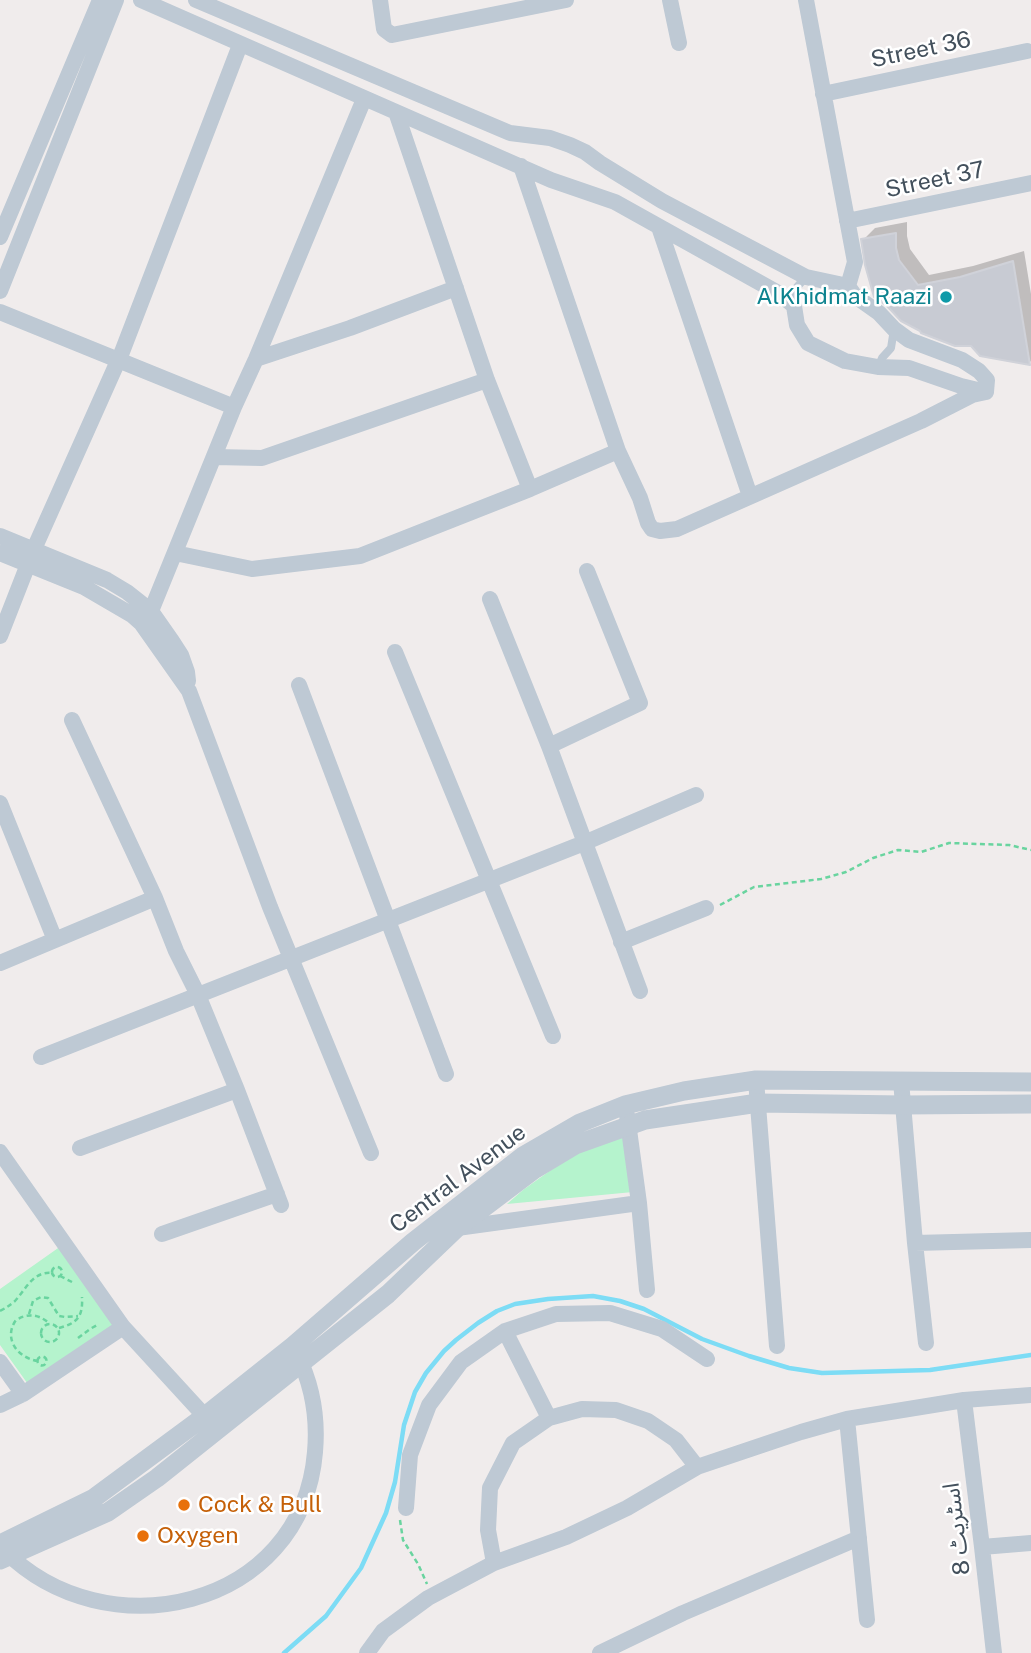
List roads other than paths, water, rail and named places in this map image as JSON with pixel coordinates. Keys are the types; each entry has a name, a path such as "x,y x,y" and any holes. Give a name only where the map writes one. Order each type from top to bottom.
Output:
{"street":[{"path":"0,237 7,202 100,0"},
{"path":"0,291 116,0"},
{"path":"141,0 551,180 615,202 780,294 794,306 797,325 808,343 845,361 878,367 909,368 986,392"},
{"path":"196,0 510,133 550,138 585,152 662,201 806,277 848,286 855,296 909,340 962,360 979,371 987,380 986,392"},
{"path":"380,0 384,29 391,35 494,7 566,0"},
{"path":"670,0 679,43"},
{"path":"806,0 855,262 848,286"},
{"path":"0,636 31,557 118,360 240,45"},
{"name":"Street 36","path":"823,94 1027,51"},
{"path":"151,611 364,99"},
{"path":"396,113 486,380 530,489"},
{"path":"521,166 618,451 652,529 677,529 921,421 972,395 986,392"},
{"name":"Street 37","path":"848,220 1031,183"},
{"path":"659,227 750,496"},
{"path":"256,359 350,328 456,288"},
{"path":"0,312 234,407"},
{"path":"215,457 262,458 486,380"},
{"path":"175,553 252,569 360,556 618,451"},
{"path":"0,536 132,615 141,623 189,691"},
{"path":"0,553 31,557 107,580 151,611 181,654 189,691 270,907 371,1153"},
{"path":"549,746 639,703 587,571"},
{"path":"490,599 549,746 640,990"},
{"path":"395,652 552,1036"},
{"path":"299,685 446,1074"},
{"path":"72,720 198,995 279,1200 162,1234"},
{"path":"41,1057 584,843 696,795"},
{"path":"0,803 55,940"},
{"path":"0,964 155,898"},
{"path":"621,942 706,908"},
{"path":"756,1080 777,1346"},
{"name":"Central Avenue","path":"297,1355 413,1242 523,1156 580,1123 625,1105 684,1091 756,1080 1031,1082"},
{"path":"901,1081 926,1343"},
{"path":"80,1148 237,1090"},
{"name":"Central Avenue","path":"2,1552 94,1498 211,1423 297,1355 388,1294 457,1228 536,1169 575,1145 645,1119 758,1103 1031,1104"},
{"path":"625,1105 639,1203 646,1290"},
{"path":"0,1152 123,1327 211,1423"},
{"path":"413,1242 457,1228 639,1203"},
{"path":"915,1243 1031,1240"},
{"path":"406,1508 410,1455 429,1405 461,1362 505,1331 556,1314 610,1313 662,1329 708,1359"},
{"path":"0,1405 23,1394 123,1327"},
{"path":"505,1331 549,1418"},
{"path":"2,1552 37,1581 68,1598 101,1610 136,1614 172,1611 206,1601 237,1584 265,1562 288,1534 304,1503 314,1468 317,1433 313,1397 297,1355"},
{"path":"0,1362 23,1394"},
{"path":"368,1653 383,1631 432,1596 494,1563 566,1536 627,1508 697,1467 847,1419 964,1400 1031,1395"},
{"name":"اسٹریٹ 8","path":"964,1400 994,1653"},
{"path":"494,1563 488,1530 490,1488 513,1443 549,1418 582,1409 616,1410 648,1421 676,1440 697,1467"},
{"path":"847,1419 867,1620"},
{"path":"600,1653 683,1613 859,1538"},
{"path":"982,1546 1031,1543"}],"lane":[{"path":"794,306 797,287 806,277"},
{"path":"878,367 891,348 894,329"}],"waterway":[{"path":"284,1653 326,1616 361,1568 386,1513 395,1482 404,1425 415,1392 426,1373 456,1340 497,1311 515,1304 548,1299 593,1296 620,1301 644,1309 702,1339 749,1356 789,1368 822,1373 930,1370 1031,1355"}],"place":[{"name":"AlKhidmat Raazi","path":"946,297"},
{"name":"Cock & Bull","path":"184,1505"},
{"name":"Oxygen","path":"143,1536"}]}
